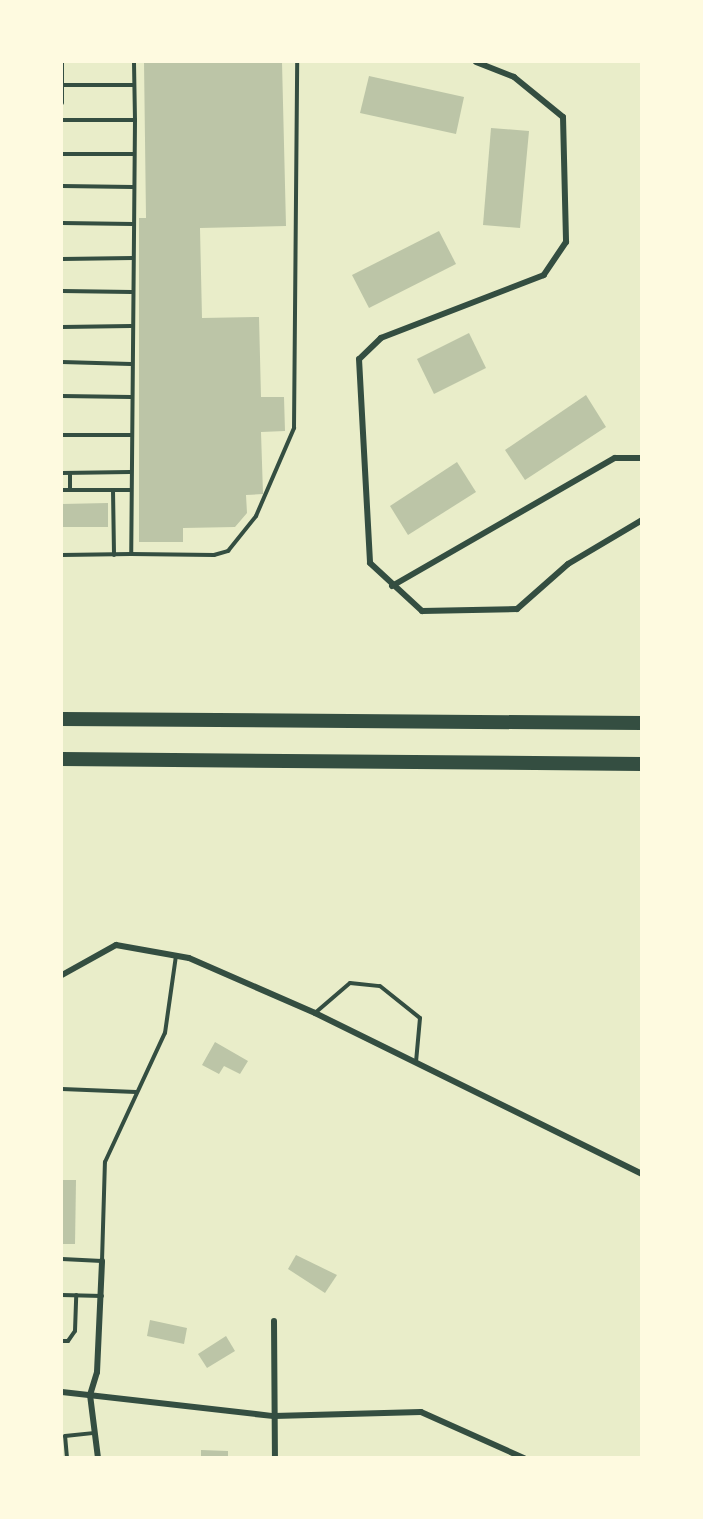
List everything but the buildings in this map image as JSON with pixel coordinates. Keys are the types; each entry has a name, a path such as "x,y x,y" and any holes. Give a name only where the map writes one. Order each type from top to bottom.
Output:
{"highway":[{"path":"62,718 642,723"},
{"path":"62,759 642,765"}],"street":[{"path":"476,62 514,77 562,117 566,242 544,275 381,338 359,359 370,563 392,586 422,611 517,609 568,564 642,520"},
{"path":"392,586 615,458 642,458"},
{"path":"62,975 116,945 176,956 315,1013 642,1174"},
{"path":"98,1458 90,1395 97,1372 102,1261"},
{"path":"274,1321 275,1458"},
{"path":"62,1392 274,1416 421,1412 524,1458"}],"lane":[{"path":"62,62 62,103"},
{"path":"131,554 134,62"},
{"path":"62,555 214,555 228,551 256,516 294,429 297,62"},
{"path":"62,85 135,85"},
{"path":"62,120 135,120"},
{"path":"62,154 133,154"},
{"path":"62,186 133,187"},
{"path":"62,223 133,224"},
{"path":"62,259 133,258"},
{"path":"62,291 132,292"},
{"path":"62,327 131,326"},
{"path":"62,362 131,364"},
{"path":"62,396 131,397"},
{"path":"62,435 131,435"},
{"path":"62,473 130,472"},
{"path":"70,473 70,490"},
{"path":"62,490 130,490"},
{"path":"113,490 114,555"},
{"path":"62,1260 102,1261 105,1162 170,1016 176,956"},
{"path":"315,1013 350,982 380,986 420,1018 416,1063"},
{"path":"62,1089 136,1092"},
{"path":"62,1294 102,1296"},
{"path":"62,1341 68,1341 75,1331 76,1294"},
{"path":"67,1458 63,1436 95,1434"}]}
